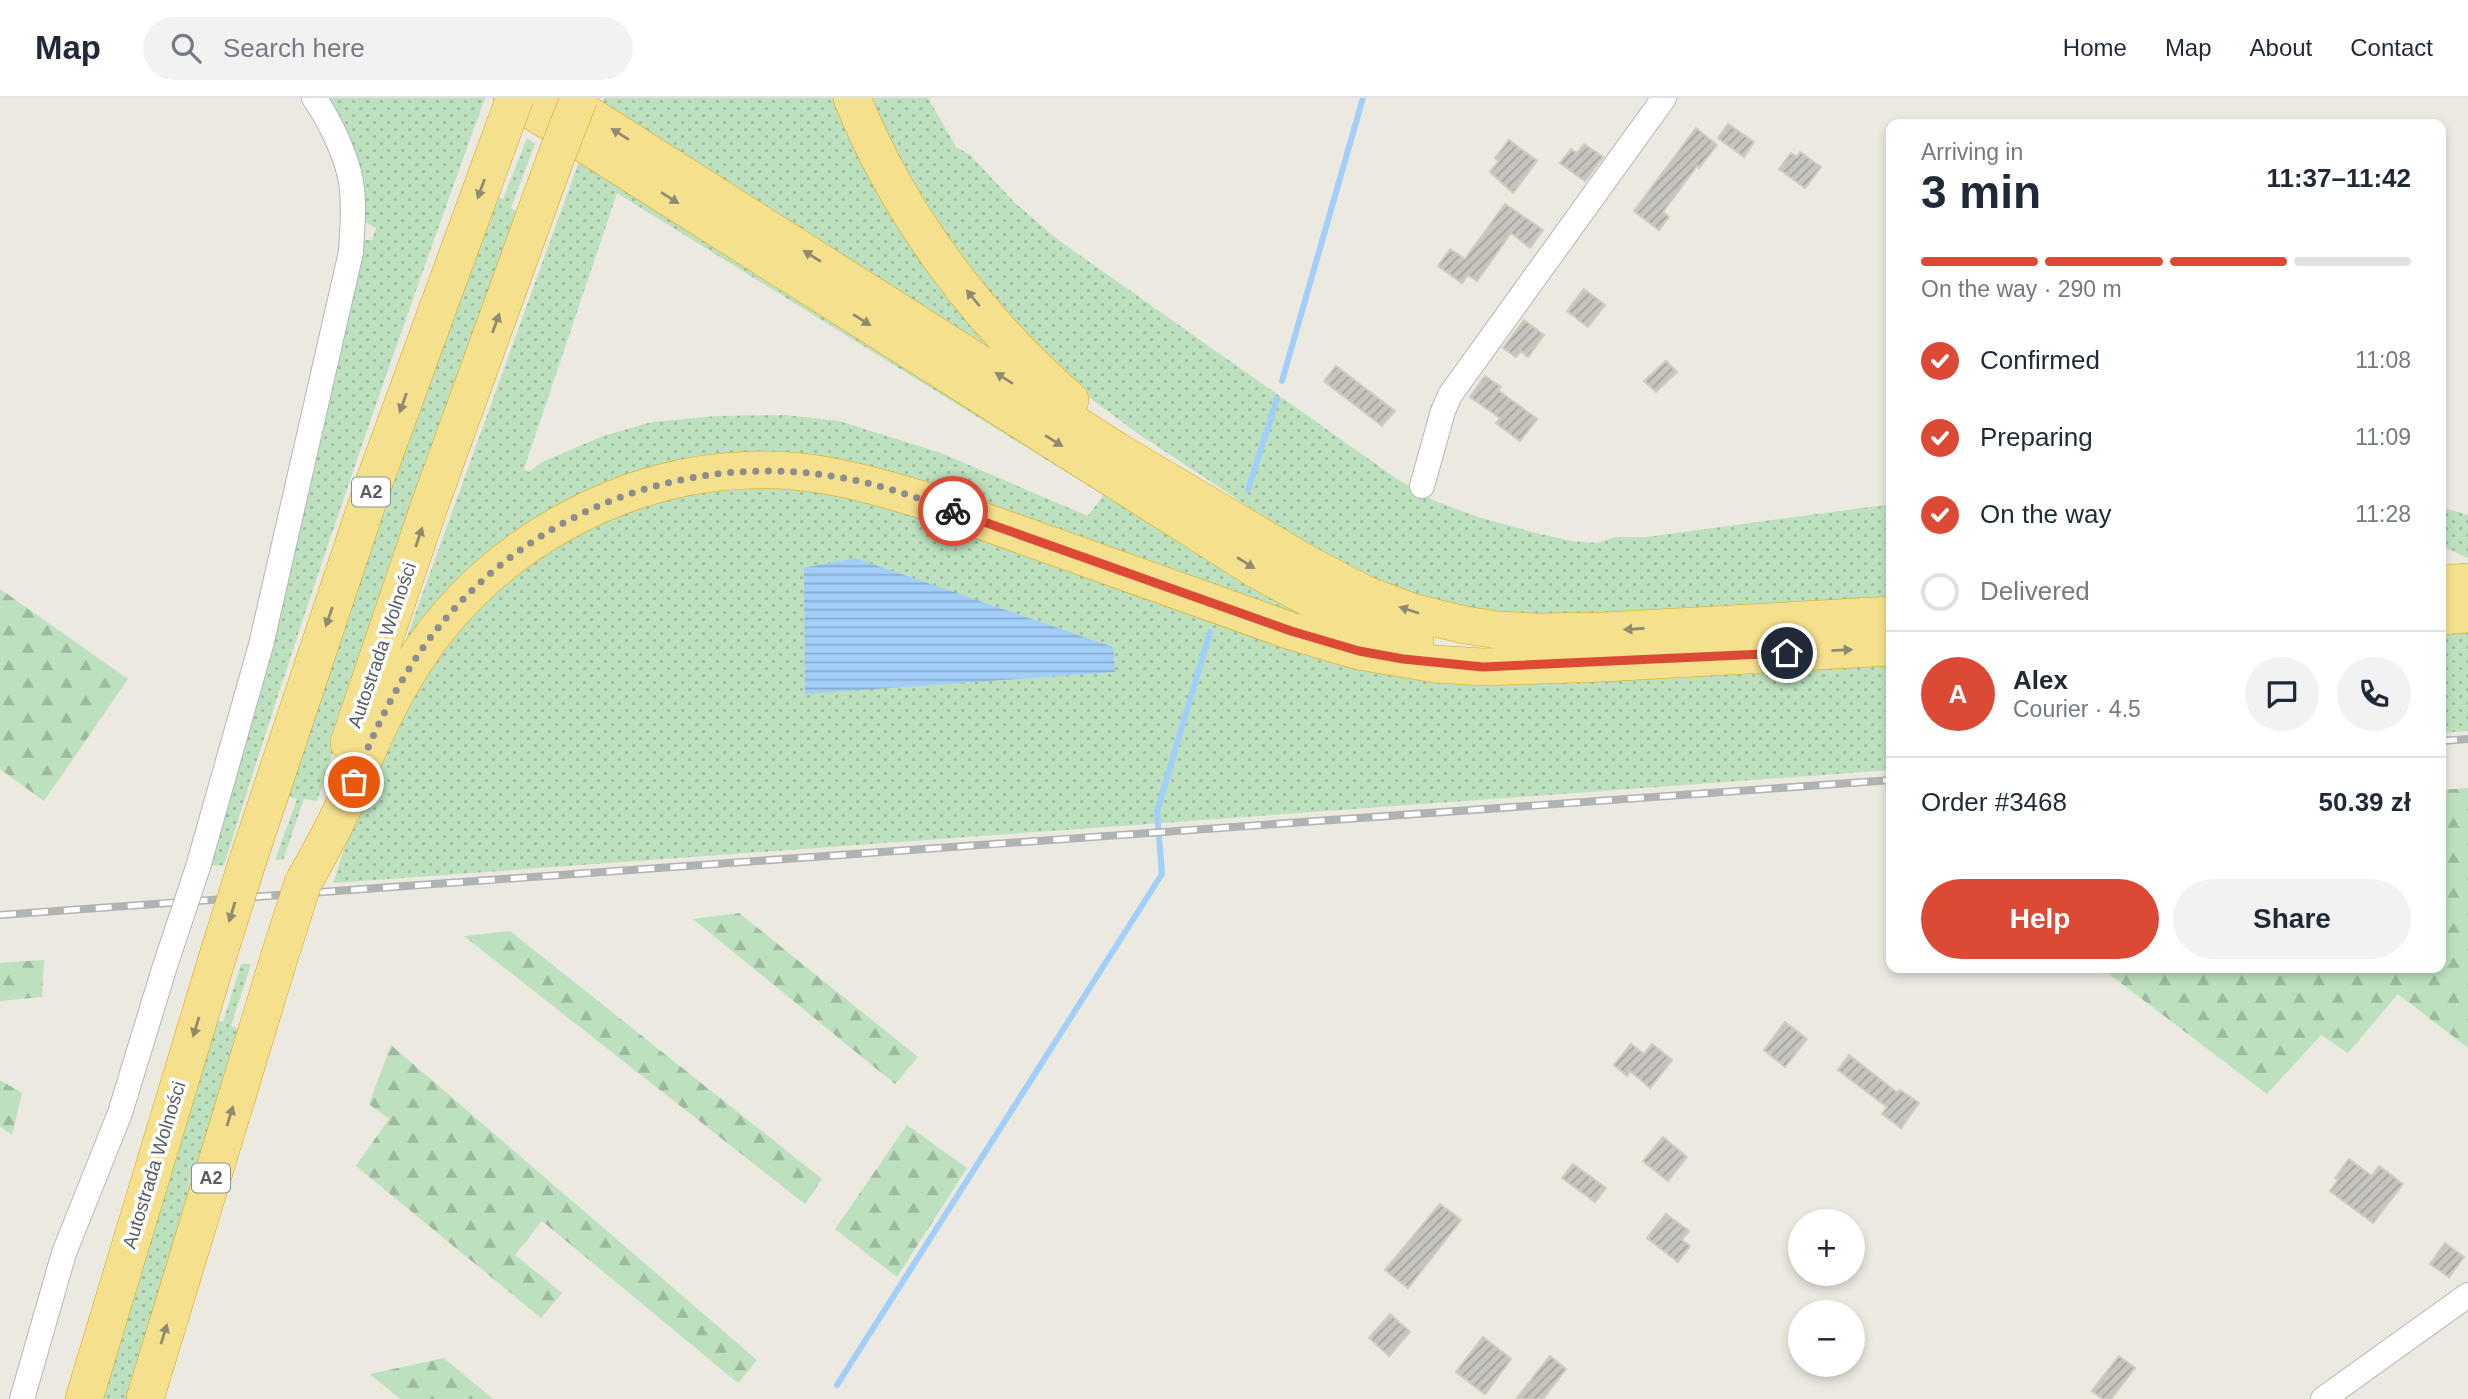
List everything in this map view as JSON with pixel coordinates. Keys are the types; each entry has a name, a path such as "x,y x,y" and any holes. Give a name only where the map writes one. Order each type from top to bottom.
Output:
{"highway":[{"path":"562,98 1117,451 1305,563 1364,594 1415,613 1465,625 1535,632 1604,631 1886,615"},
{"name":"Autostrada Wolności","path":"145,1399 278,958 425,519 579,98"},
{"path":"852,98 891,177 918,223 952,273 988,317 1034,368 1074,403 1208,503"},
{"path":"511,107 1299,594 1339,614 1400,638 1482,657 1529,664"},
{"name":"Autostrada Wolności","path":"84,1399 247,863 375,480 511,107"},
{"path":"311,866 395,693 419,654 452,612 487,576 550,530 590,509 622,495 709,474 753,470 780,471 853,480 929,502 1324,642 1359,651 1445,665 1483,667 1604,663 1886,647"},
{"path":"2446,584 2468,582"},
{"path":"2446,615 2468,614"}],"street":[{"path":"22,1399 64,1253 120,1113 198,867 261,645 351,252 351,180 331,125 314,98"},
{"path":"1422,486 1450,395 1664,98"},
{"path":"2323,1399 2468,1295"}],"green space":[{"path":"324,98 485,98 350,480 224,865 207,866 363,240 372,240 376,228 365,222"},
{"path":"604,98 843,98 1046,390 599,111"},
{"path":"864,98 928,98 956,147 969,154 1014,202 1057,239 1397,479 1435,501 1478,517 1536,533 1571,541 1597,543 1615,537 1647,537 1886,505 1886,596 1589,616 1498,617 1434,604 1331,561 1137,433 1070,383 972,280"},
{"path":"527,138 535,144 511,208 522,214 393,568 317,801 304,799 283,860 275,860 297,799 284,795 493,195 503,199"},
{"path":"582,153 1383,647 877,473 635,478 396,667","holes":["617,193 1103,495 1088,516 941,453 839,421 785,415 717,416 652,422 603,436 542,462 529,472 524,469"]},
{"path":"721,483 880,498 1303,646 1886,665 1886,770 333,883 364,788 419,675 503,579 609,512"},
{"path":"2446,508 2468,515 2468,558 2446,548"},
{"path":"0,589 128,679 44,801 0,769"},
{"path":"2468,628 2468,731 2446,733 2446,630"},
{"path":"2468,788 2468,1048 2398,994 2348,1053 2321,1035 2267,1094 2108,973 2446,973 2446,790"},
{"path":"739,913 918,1057 895,1084 693,919"},
{"path":"510,931 822,1179 805,1204 464,936"},
{"path":"44,960 42,997 0,1001 0,963"},
{"path":"241,964 251,964 231,1026 243,1031 133,1399 96,1399 213,1020 223,1022"},
{"path":"391,1045 757,1360 738,1383 542,1221 515,1255 562,1293 541,1318 356,1166 389,1119 369,1104"},
{"path":"0,1080 22,1093 12,1135 0,1127"},
{"path":"907,1125 967,1168 897,1277 835,1229"},
{"path":"444,1358 493,1399 400,1399 370,1374"}],"water":[{"path":"855,558 1113,647 1115,672 805,694 804,568"}],"building":[{"path":"1728,124 1754,142 1744,157 1718,138"},
{"path":"1696,128 1717,145 1699,168 1697,166 1663,212 1669,217 1659,230 1634,211"},
{"path":"1509,140 1537,161 1513,193 1490,172 1499,161 1495,158"},
{"path":"1584,144 1603,157 1585,181 1560,163 1571,149 1577,153"},
{"path":"1800,152 1821,167 1805,188 1779,169 1791,153 1797,157"},
{"path":"1505,204 1543,230 1530,248 1511,233 1477,281 1468,275 1462,283 1438,266 1450,249 1465,259"},
{"path":"1584,289 1605,305 1588,327 1567,311"},
{"path":"1524,320 1544,335 1528,357 1521,351 1516,357 1503,348"},
{"path":"1666,361 1677,372 1656,392 1644,381"},
{"path":"1336,366 1395,411 1382,426 1324,381"},
{"path":"1485,376 1501,387 1498,390 1537,419 1520,441 1496,423 1500,418 1470,397"},
{"path":"1785,1022 1807,1039 1785,1067 1764,1050"},
{"path":"1631,1044 1644,1054 1652,1044 1672,1060 1650,1088 1630,1071 1627,1076 1614,1065"},
{"path":"1849,1055 1898,1093 1900,1090 1919,1103 1901,1128 1882,1114 1887,1107 1838,1070"},
{"path":"1663,1137 1687,1157 1668,1181 1643,1161"},
{"path":"2349,1159 2372,1176 2379,1166 2403,1184 2373,1223 2330,1191 2338,1180 2335,1178"},
{"path":"1573,1164 1606,1188 1595,1202 1562,1178"},
{"path":"1440,1204 1461,1220 1408,1288 1385,1270"},
{"path":"1666,1214 1689,1231 1682,1240 1690,1246 1678,1262 1647,1238"},
{"path":"2445,1243 2464,1257 2449,1277 2430,1264"},
{"path":"1390,1314 1410,1332 1389,1356 1369,1338"},
{"path":"1483,1337 1511,1359 1485,1394 1456,1372"},
{"path":"1550,1356 1566,1369 1543,1399 1516,1399"},
{"path":"2119,1356 2135,1368 2111,1399 2103,1399 2092,1391"}],"waterway":[{"path":"1282,381 1363,98"},
{"path":"1248,490 1277,399"},
{"path":"837,1385 1162,874 1157,812 1210,632"}],"railway":[{"path":"2446,741 2468,739"},
{"path":"0,915 1886,780"}],"way so far":[{"path":"354,782 368,746 395,693 419,654 452,612 487,576 516,553 550,530 590,509 622,495 681,479 753,470 829,475 911,496 953,511"}],"route":[{"path":"953,511 1324,642 1403,659 1483,667 1787,653"}]}
